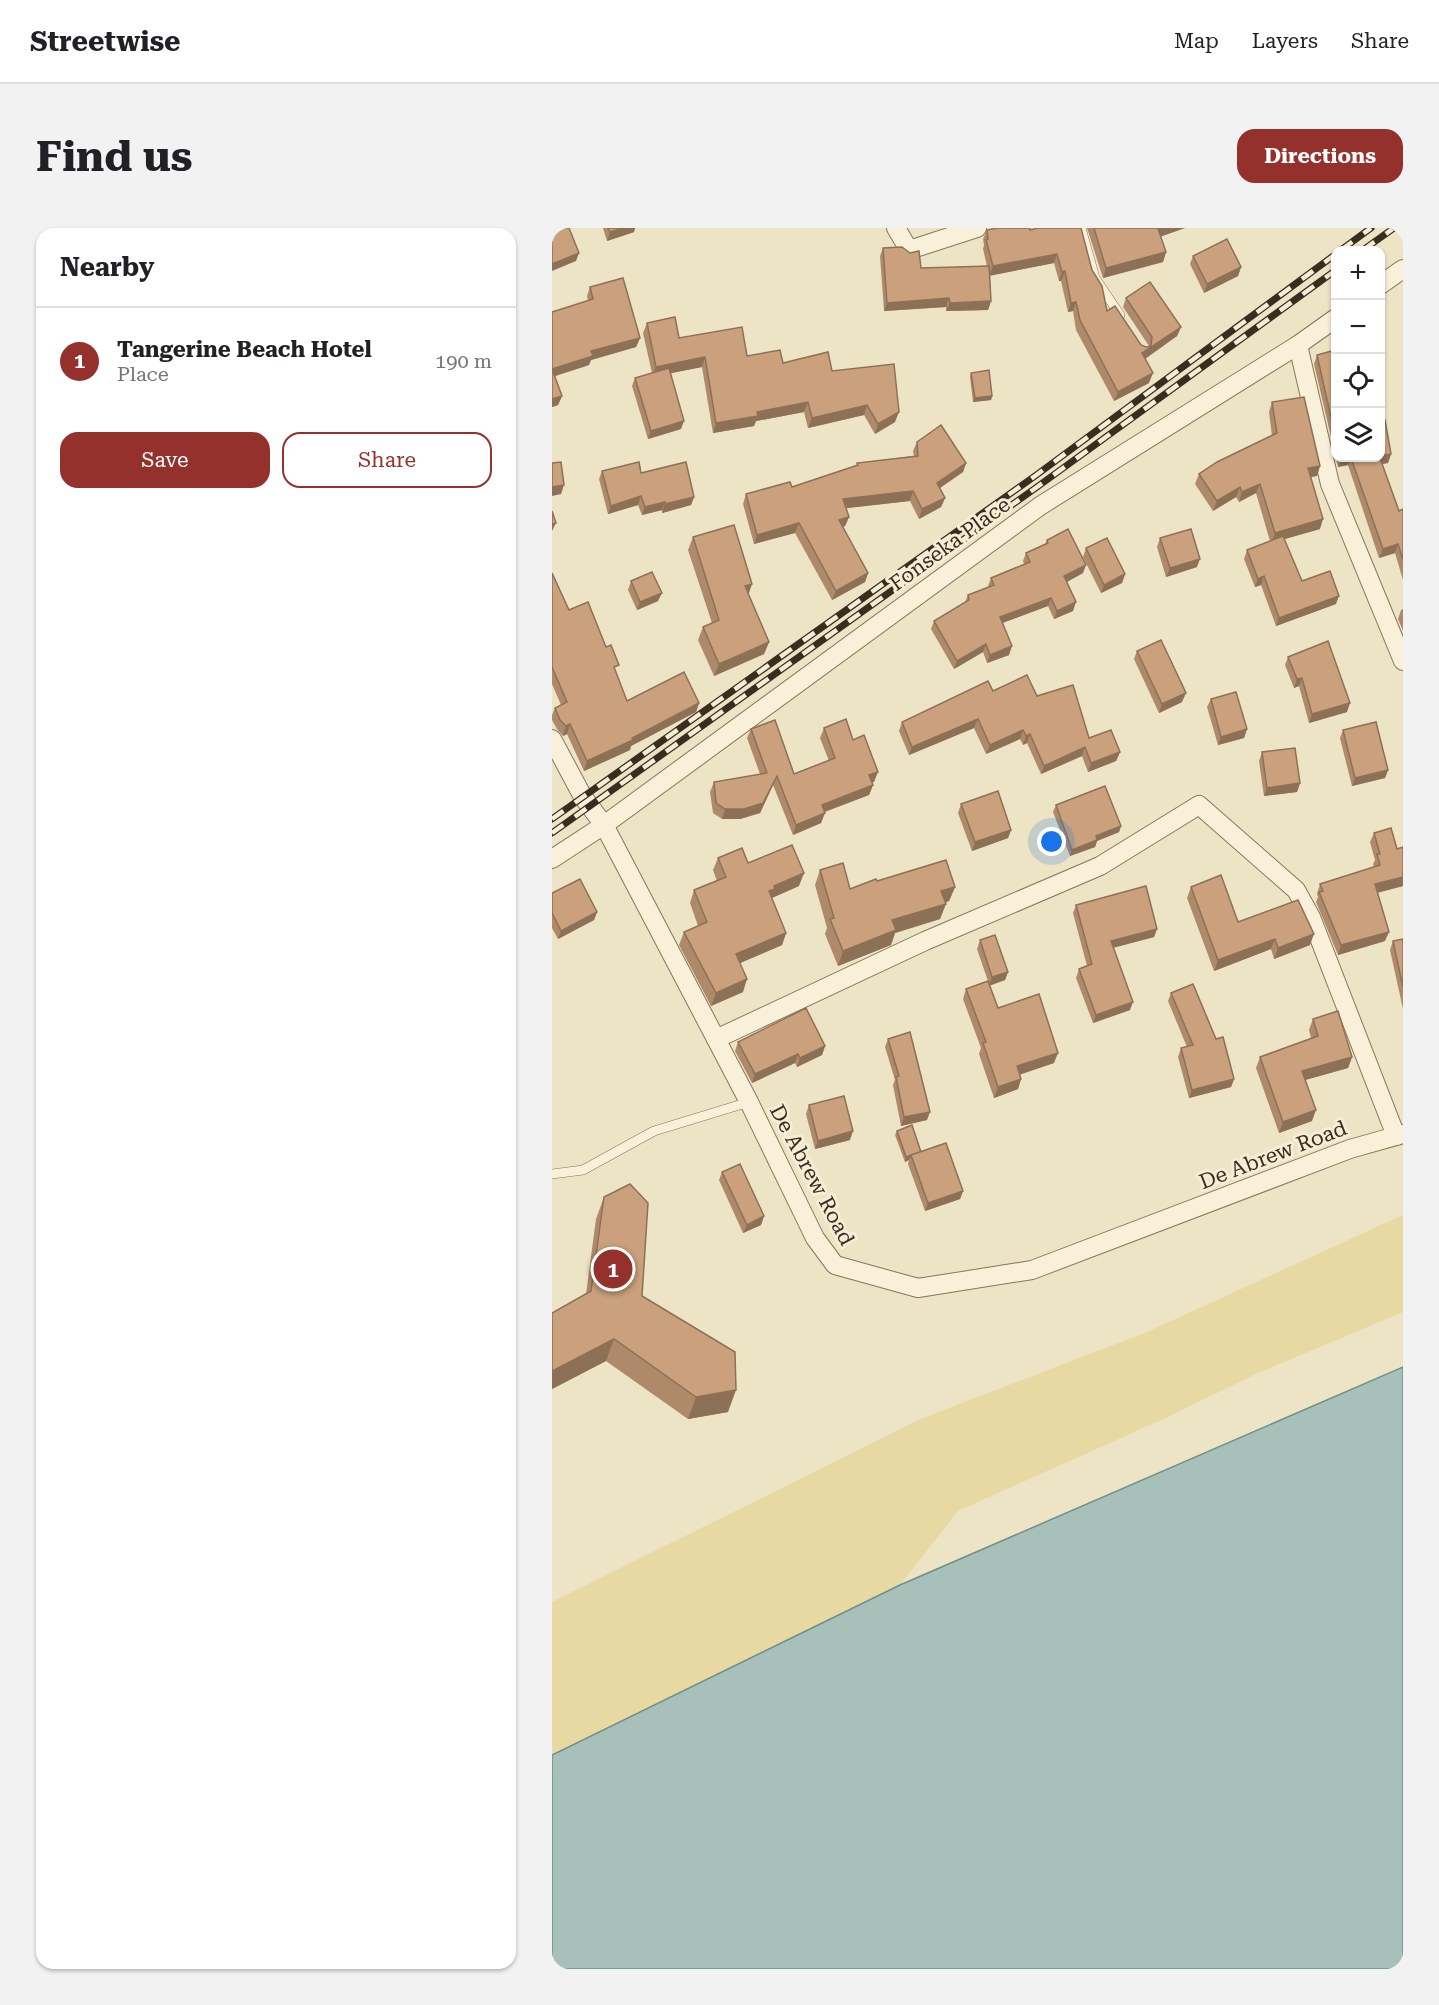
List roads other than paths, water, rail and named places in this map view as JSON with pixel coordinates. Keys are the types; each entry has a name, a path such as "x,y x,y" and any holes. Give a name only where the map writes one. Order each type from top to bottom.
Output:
{"street":[{"path":"896,228 909,250 977,228"},
{"path":"1385,282 1403,269"},
{"name":"Fonseka Place","path":"552,859 604,825 1040,506 1298,345 1331,321"},
{"path":"1298,345 1330,484 1403,661"},
{"name":"De Abrew Road","path":"552,739 583,797 604,825 749,1102 815,1238 835,1265 918,1288 1032,1270 1350,1149 1399,1135"},
{"path":"716,1039 925,941 1100,866 1199,805 1296,890 1311,917 1399,1135"}],"lane":[{"path":"1082,228 1095,278 1125,323"},
{"path":"552,1174 583,1170 654,1131 749,1102"}],"water":[{"path":"1403,1367 1403,1969 552,1969 552,1755 900,1585"}],"railway":[{"path":"1346,246 1371,228"},
{"path":"1369,246 1394,228"},
{"path":"552,819 1035,476 1331,258"},
{"path":"552,833 1037,487 1331,274"}],"place":[{"name":"Tangerine Beach Hotel","path":"613,1269"}]}
